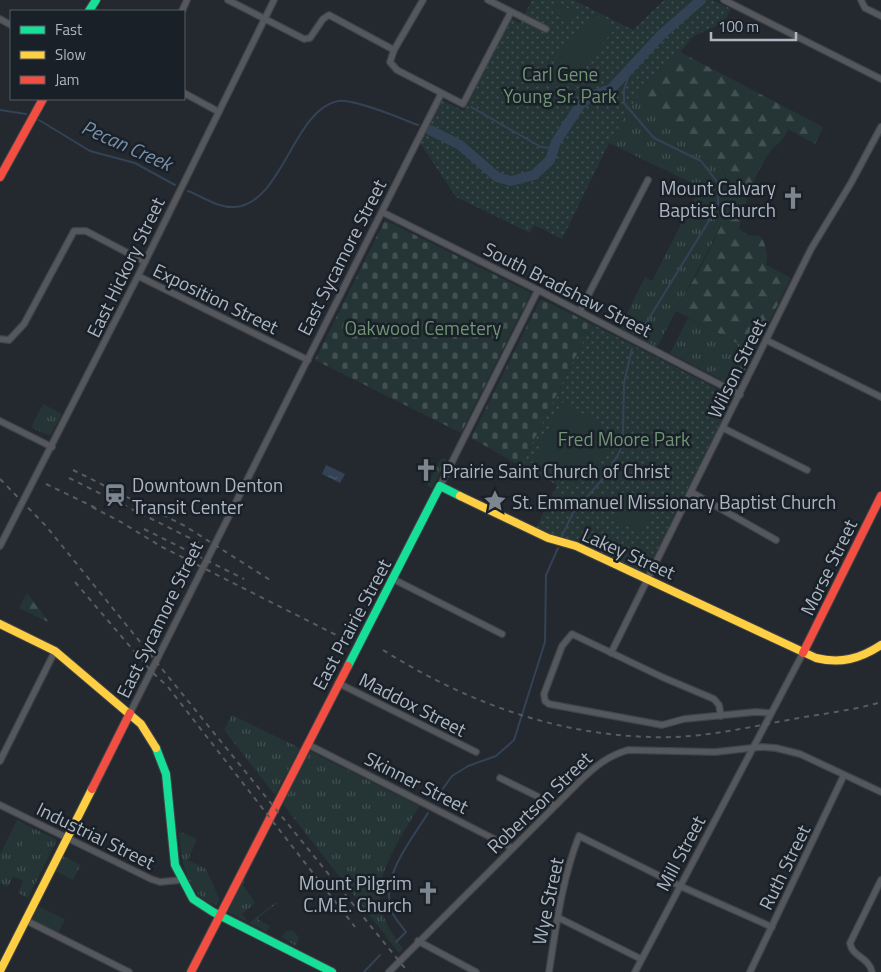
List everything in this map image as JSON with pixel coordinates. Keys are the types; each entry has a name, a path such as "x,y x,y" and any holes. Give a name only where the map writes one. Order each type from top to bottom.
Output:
{"street":[{"path":"228,0 304,39 310,38 323,19 329,16 394,50"},
{"name":"East Hickory Street","path":"0,546 138,276 274,0"},
{"path":"423,0 394,50 390,62 393,67 441,94 464,104 511,12"},
{"path":"488,0 546,29"},
{"path":"724,0 881,79"},
{"path":"861,0 865,8 881,16"},
{"path":"185,94 219,112"},
{"name":"East Sycamore Street","path":"0,971 441,94"},
{"path":"0,177 42,100"},
{"name":"Wilson Street","path":"611,653 811,249 851,183 881,127"},
{"path":"580,312 648,180"},
{"name":"South Bradshaw Street","path":"382,212 740,394"},
{"name":"Exposition Street","path":"0,340 9,340 24,324 74,231 81,230 145,262"},
{"name":"Exposition Street","path":"138,276 308,360"},
{"name":"East Prairie Street","path":"191,972 306,744 393,579 538,290"},
{"path":"766,340 881,397"},
{"path":"0,421 52,447"},
{"path":"724,428 807,470"},
{"name":"Lakey Street","path":"440,486 548,538 576,546 648,579 803,653 829,662 842,661 860,658 881,644"},
{"path":"691,492 776,540"},
{"name":"Morse Street","path":"803,653 881,496"},
{"path":"393,579 502,634"},
{"path":"0,624 55,651 130,712 152,740 166,774 175,865 180,880 194,899 220,916 332,972"},
{"path":"721,716 719,705 714,699 572,634 565,642 544,694 545,701 550,704 662,725 684,720 721,716 755,712 771,713"},
{"path":"1,757 55,651"},
{"name":"Mill Street","path":"635,972 803,653"},
{"name":"Maddox Street","path":"338,683 476,752"},
{"name":"Skinner Street","path":"306,744 512,848"},
{"name":"Robertson Street","path":"389,972 555,805 603,760 615,754 628,750 715,752 752,749 788,750 881,792"},
{"name":"Ruth Street","path":"750,972 844,775"},
{"path":"500,778 555,805"},
{"name":"Industrial Street","path":"0,805 160,882 180,880"},
{"name":"Wye Street","path":"549,972 572,852 579,836 680,886"},
{"path":"872,972 868,961 855,953 850,943 881,880"},
{"path":"680,886 772,927"},
{"path":"559,918 641,959"},
{"path":"25,920 129,972"},
{"path":"418,941 476,972"}],"green space":[{"name":"Carl Gene Young Sr. Park","path":"532,0 574,0 633,30 664,0 713,0 731,9 723,23 692,37 682,50 644,86 609,143 562,239 534,225 530,233 456,197 420,143 442,100 464,111 512,19 520,23"},
{"path":"558,3 575,12 570,21 553,13"},
{"path":"593,13 614,30 576,75 556,58"},
{"path":"682,50 682,53 823,127 815,144 788,129 781,141 763,162 747,199 739,229 748,235 760,236 766,250 766,265 791,278 754,352 676,311 717,234 727,201 728,186 724,171 716,158 699,143 668,123 657,113 644,86"},
{"path":"644,86 654,110 661,118 713,152 724,174 727,190 726,206 718,230 657,347 620,328 645,277 652,281 695,197 692,183 609,143"},
{"name":"Oakwood Cemetery","path":"385,220 531,293 461,433 315,360"},
{"name":"Oakwood Cemetery","path":"540,300 592,324 521,466 471,438"},
{"path":"688,318 754,352 737,388 670,353"},
{"name":"Fred Moore Park","path":"592,324 733,397 646,573 536,528 557,485 521,466"},
{"path":"562,402 598,422 610,433 607,448 600,464 589,476 576,485 534,465 533,459"},
{"path":"43,404 62,414 50,436 31,427"},
{"path":"443,458 447,460 432,488 427,486 439,462"},
{"path":"625,499 652,511 642,533 614,520"},
{"path":"27,593 48,621 48,622 19,608"},
{"path":"232,715 300,748 275,795 224,730"},
{"path":"308,750 419,806 388,860 380,890 385,920 403,949 399,953 282,803"},
{"path":"17,820 57,840 28,898 18,893 23,881 13,876 8,887 0,883 0,855"},
{"path":"181,832 197,839 188,860 206,869 220,900 216,905 206,901 198,894 187,876 180,844 179,834"},
{"path":"26,838 43,846 38,856 21,848"},
{"path":"63,856 81,865 73,880 55,871"},
{"path":"245,876 243,885 255,903 242,914 249,923 228,912"},
{"path":"277,903 257,919 270,926 267,931 249,923"},
{"path":"38,906 65,919 58,934 31,920"},
{"path":"293,930 299,938 296,946 281,937 287,931"}],"water":[{"path":"326,465 345,474 340,483 322,474"}],"waterway":[{"name":"Pecan Creek","path":"430,130 460,145 497,177 511,181 534,175 550,160 556,142 580,105 591,96 611,89 662,34 701,0"},
{"path":"631,68 624,90 624,103 654,138 701,161 718,183 718,206 640,333"},
{"name":"Pecan Creek","path":"188,191 222,206 235,207 251,202 265,190 277,174 298,137 310,121 323,108 338,101 366,106 418,125"},
{"path":"471,107 541,147 553,148"},
{"name":"Pecan Creek","path":"0,110 26,114"},
{"name":"Pecan Creek","path":"39,120 90,151 135,163 175,185"},
{"path":"562,536 573,513 607,474 620,451 623,434 624,383 632,349"},
{"path":"439,794 452,776 468,766 496,756 514,740 545,642 546,575 558,548"},
{"path":"396,942 406,932 392,912 389,896 390,884 399,859 428,813"},
{"path":"364,972 380,955"}],"railway":[{"path":"73,470 185,526 270,580"},
{"path":"69,478 204,545"},
{"path":"0,479 46,526 408,972"},
{"path":"46,484 98,509"},
{"path":"92,507 162,547 340,637"},
{"path":"144,529 244,579"},
{"path":"75,582 151,671 167,686"},
{"path":"383,650 451,688 487,703 523,716 560,726 598,733 676,737 704,734 847,710 881,702"},
{"path":"168,687 355,927"}],"traffic: fast":[{"path":"90,10 96,0"},
{"path":"348,666 440,486 460,496"},
{"path":"156,748 166,774 175,865 193,899 213,912 332,972"}],"traffic: slow":[{"path":"460,496 548,538 576,546 816,658 825,660 850,659 865,654 881,645"},
{"path":"0,624 55,651 141,724 156,748"},
{"path":"0,971 92,789"}],"traffic: jam":[{"path":"0,177 42,100"},
{"path":"803,653 881,496"},
{"path":"191,972 348,666"},
{"path":"92,789 130,713"}],"place":[{"name":"Mount Calvary Baptist Church","path":"793,198"},
{"name":"Prairie Saint Church of Christ","path":"426,470"},
{"name":"Downtown Denton Transit Center","path":"115,495"},
{"name":"St. Emmanuel Missionary Baptist Church","path":"495,501"},
{"name":"Mount Pilgrim C.M.E. Church","path":"428,893"}]}
